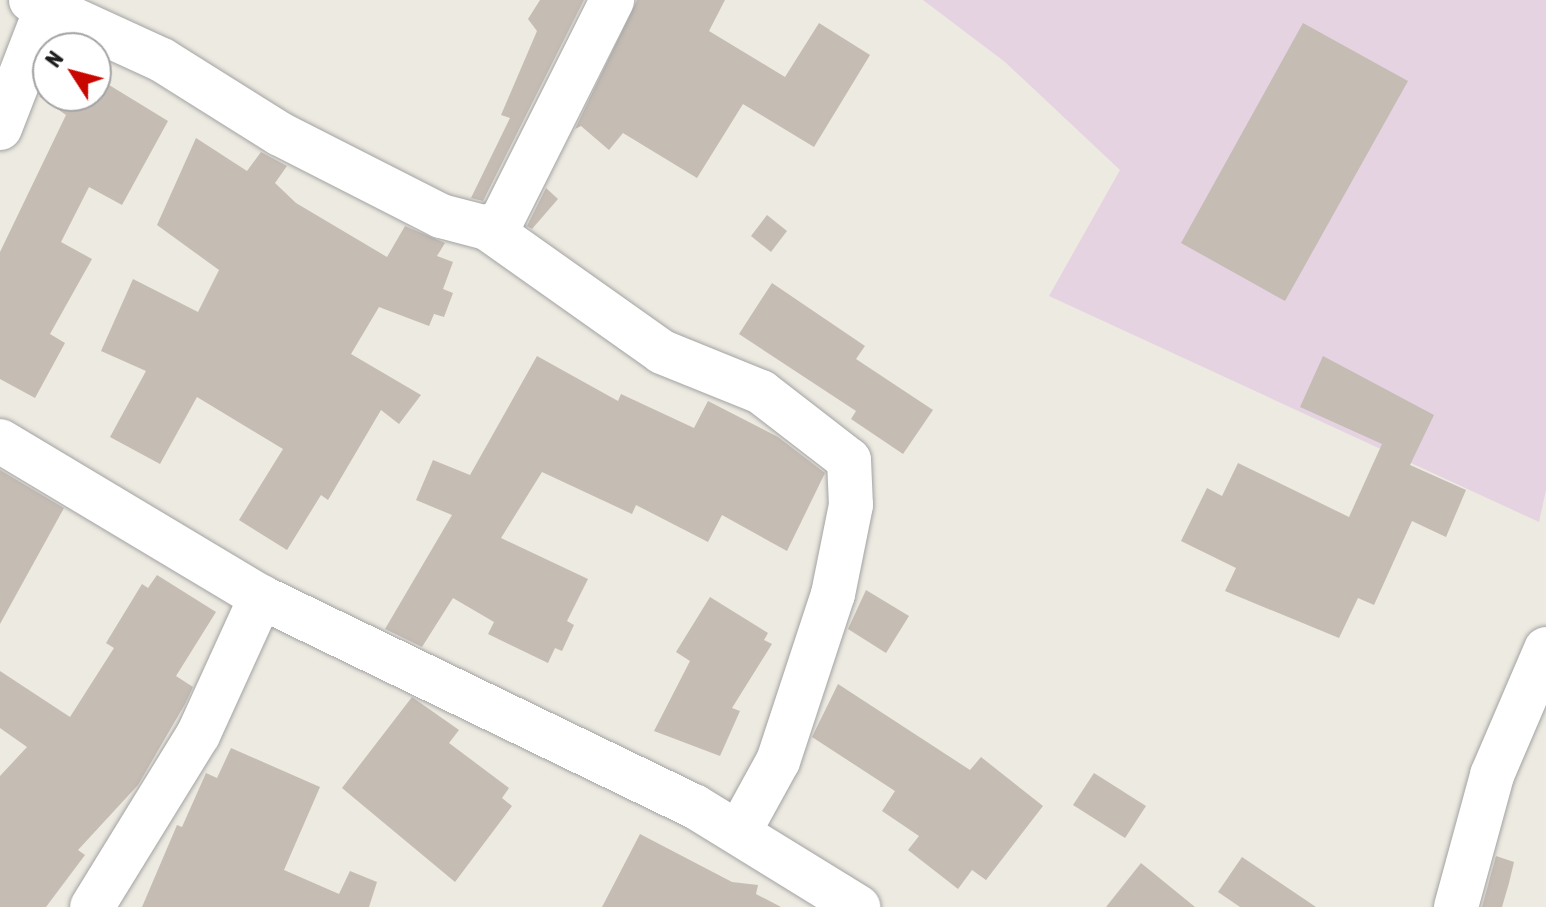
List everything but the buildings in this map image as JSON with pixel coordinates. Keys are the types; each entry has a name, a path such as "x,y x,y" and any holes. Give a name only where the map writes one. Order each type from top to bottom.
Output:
{"street":[{"path":"487,228 502,220 612,0"},
{"path":"0,128 39,4 162,60 280,134 441,216 487,228 662,352 761,392 842,449 852,467 851,505 829,609 778,761 739,832"},
{"path":"0,441 261,597 739,832 858,907"},
{"path":"92,907 198,735 261,597"},
{"path":"1456,907 1492,775 1546,649"}],"shaded area":[{"path":"923,0 1546,0 1546,490 1539,522 1049,296 1120,170 1005,62"}]}
